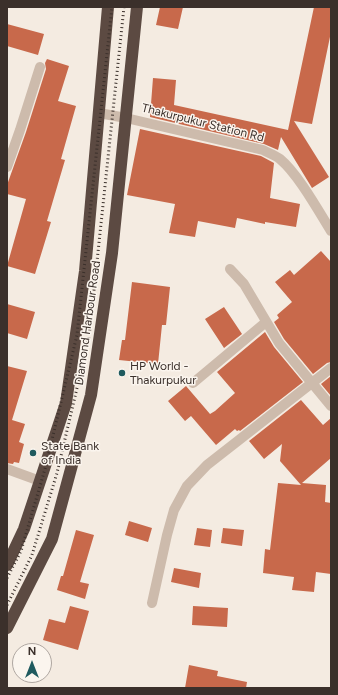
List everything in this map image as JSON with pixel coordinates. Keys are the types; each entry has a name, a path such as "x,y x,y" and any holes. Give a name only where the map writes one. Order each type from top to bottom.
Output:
{"highway":[{"name":"Diamond Harbour Road","path":"7,566 24,529 66,403 85,271 108,7"},
{"name":"Diamond Harbour Road","path":"7,628 52,539 91,395 112,253 137,7"}],"street":[{"path":"7,167 40,67"},
{"name":"Thakurpukur Station Rd","path":"98,113 126,118 263,150 279,159 300,184 331,230"},
{"path":"230,269 244,284 278,343 331,406"},
{"path":"193,383 266,322"},
{"path":"152,603 166,534 174,510 187,486 207,465 331,368"},
{"path":"7,469 40,481"}],"building":[{"path":"160,7 183,7 178,29 156,25"},
{"path":"314,7 331,7 331,32 312,124 294,121 329,177 312,188 281,137 278,150 264,144 150,117 153,78 176,80 174,105 288,130"},
{"path":"7,24 44,34 38,55 7,46"},
{"path":"47,59 69,66 58,101 76,106 61,159 65,160 47,221 51,222 35,274 7,266 26,199 7,194 7,185 46,69 45,63"},
{"path":"140,129 261,156 274,163 270,198 300,204 296,227 265,222 265,224 237,218 235,228 198,221 195,237 169,233 175,204 127,195"},
{"path":"321,251 331,262 331,362 327,363 313,374 284,339 274,322 279,318 277,315 292,302 275,282 290,270 294,275"},
{"path":"132,282 170,287 166,325 162,325 158,364 119,360 122,340 125,340"},
{"path":"7,304 35,312 27,339 7,333"},
{"path":"224,307 242,334 224,348 205,319"},
{"path":"265,332 274,347 303,382 240,431 235,429 216,445 191,416 185,421 168,401 186,386 210,414 215,411 235,393 217,372"},
{"path":"7,366 27,371 12,420 25,424 19,442 24,444 19,463 14,462 13,464 7,463"},
{"path":"331,376 331,396 321,384"},
{"path":"301,400 323,425 331,418 331,458 302,483 326,485 325,502 331,503 331,574 316,572 314,592 292,590 294,577 263,573 265,549 270,550 278,483 301,485 280,461 282,444 264,459 249,441"},
{"path":"129,521 152,528 148,542 125,535"},
{"path":"197,528 212,530 210,547 194,545"},
{"path":"223,528 244,530 242,546 221,543"},
{"path":"76,530 94,535 80,582 89,584 85,599 57,590 61,576 63,576"},
{"path":"174,568 201,573 199,588 171,582"},
{"path":"70,606 89,611 78,650 43,640 49,619 65,623"},
{"path":"193,606 228,608 227,627 192,625"},
{"path":"189,665 218,671 217,676 247,682 246,688 185,688"}],"railway":[{"path":"7,578 21,551 45,469 77,335 112,7"},
{"path":"7,605 32,555 57,473 89,337 124,7"}],"place":[{"name":"HP World - Thakurpukur","path":"122,373"},
{"name":"State Bank of India","path":"33,453"}]}
